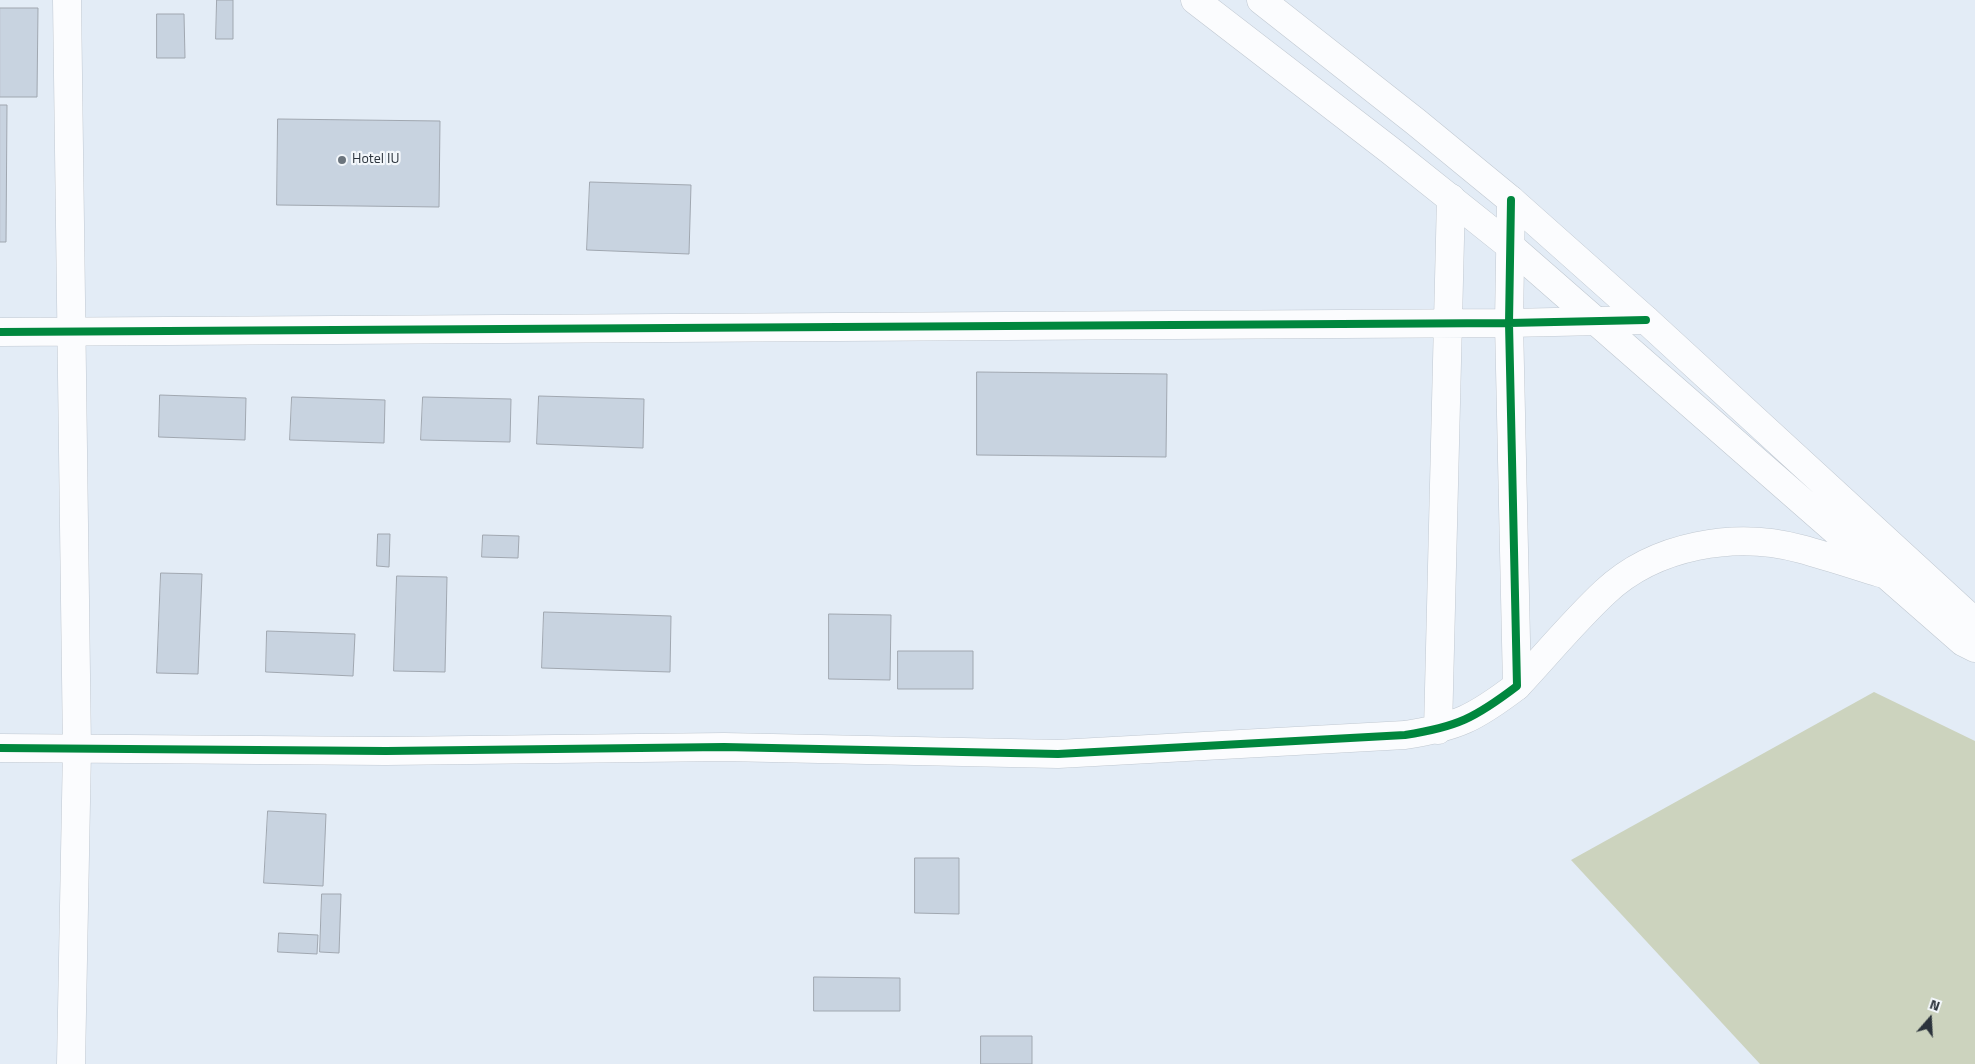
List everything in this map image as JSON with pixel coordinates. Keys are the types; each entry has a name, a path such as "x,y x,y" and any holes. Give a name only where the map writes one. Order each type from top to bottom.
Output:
{"street":[{"path":"67,0 77,749 71,1064"},
{"path":"1195,0 1451,198 1510,246 1963,642 1975,648"},
{"path":"1261,0 1511,200 1646,320 1975,622"},
{"path":"1304,84 1328,52"},
{"path":"1438,730 1446,324 1451,198"},
{"path":"1511,200 1509,324 1517,686"},
{"path":"0,332 70,330 1509,324 1646,320"},
{"path":"0,748 386,751 724,747 1058,754 1405,735 1438,730 1468,720 1517,686 1606,591 1661,556 1712,543 1747,541 1799,548 1889,576"}],"green space":[{"path":"1874,692 1975,741 1975,1064 1760,1064 1571,860"}],"building":[{"path":"217,0 233,0 233,39 216,39"},
{"path":"0,8 38,8 37,97 0,97"},
{"path":"157,14 184,14 185,58 157,58"},
{"path":"0,105 7,105 6,242 0,242"},
{"path":"278,119 440,121 439,207 277,205"},
{"path":"590,182 691,185 689,254 587,250"},
{"path":"977,372 1167,374 1166,457 977,455"},
{"path":"160,395 246,398 245,440 159,437"},
{"path":"539,396 644,399 643,448 537,444"},
{"path":"292,397 385,400 384,443 290,440"},
{"path":"423,397 511,399 510,442 421,440"},
{"path":"378,534 390,534 389,567 377,566"},
{"path":"483,535 519,536 518,558 482,557"},
{"path":"161,573 202,574 198,674 157,673"},
{"path":"397,576 447,577 445,672 394,671"},
{"path":"544,612 671,616 670,672 542,668"},
{"path":"829,614 891,615 890,680 829,679"},
{"path":"267,631 355,634 353,676 266,672"},
{"path":"898,651 973,651 973,689 898,689"},
{"path":"268,811 326,814 323,886 264,883"},
{"path":"915,858 959,858 959,914 915,913"},
{"path":"322,894 341,894 339,953 320,952"},
{"path":"279,933 318,935 317,954 278,952"},
{"path":"814,977 900,978 900,1011 814,1011"},
{"path":"981,1036 1032,1036 1032,1064 981,1064"}],"cycle path":[{"path":"0,748 386,751 724,747 1058,754 1405,735 1465,720 1517,686 1509,323 1511,200"},
{"path":"0,332 1509,323 1646,320"}],"place":[{"name":"Hotel IU","path":"342,160"}]}
